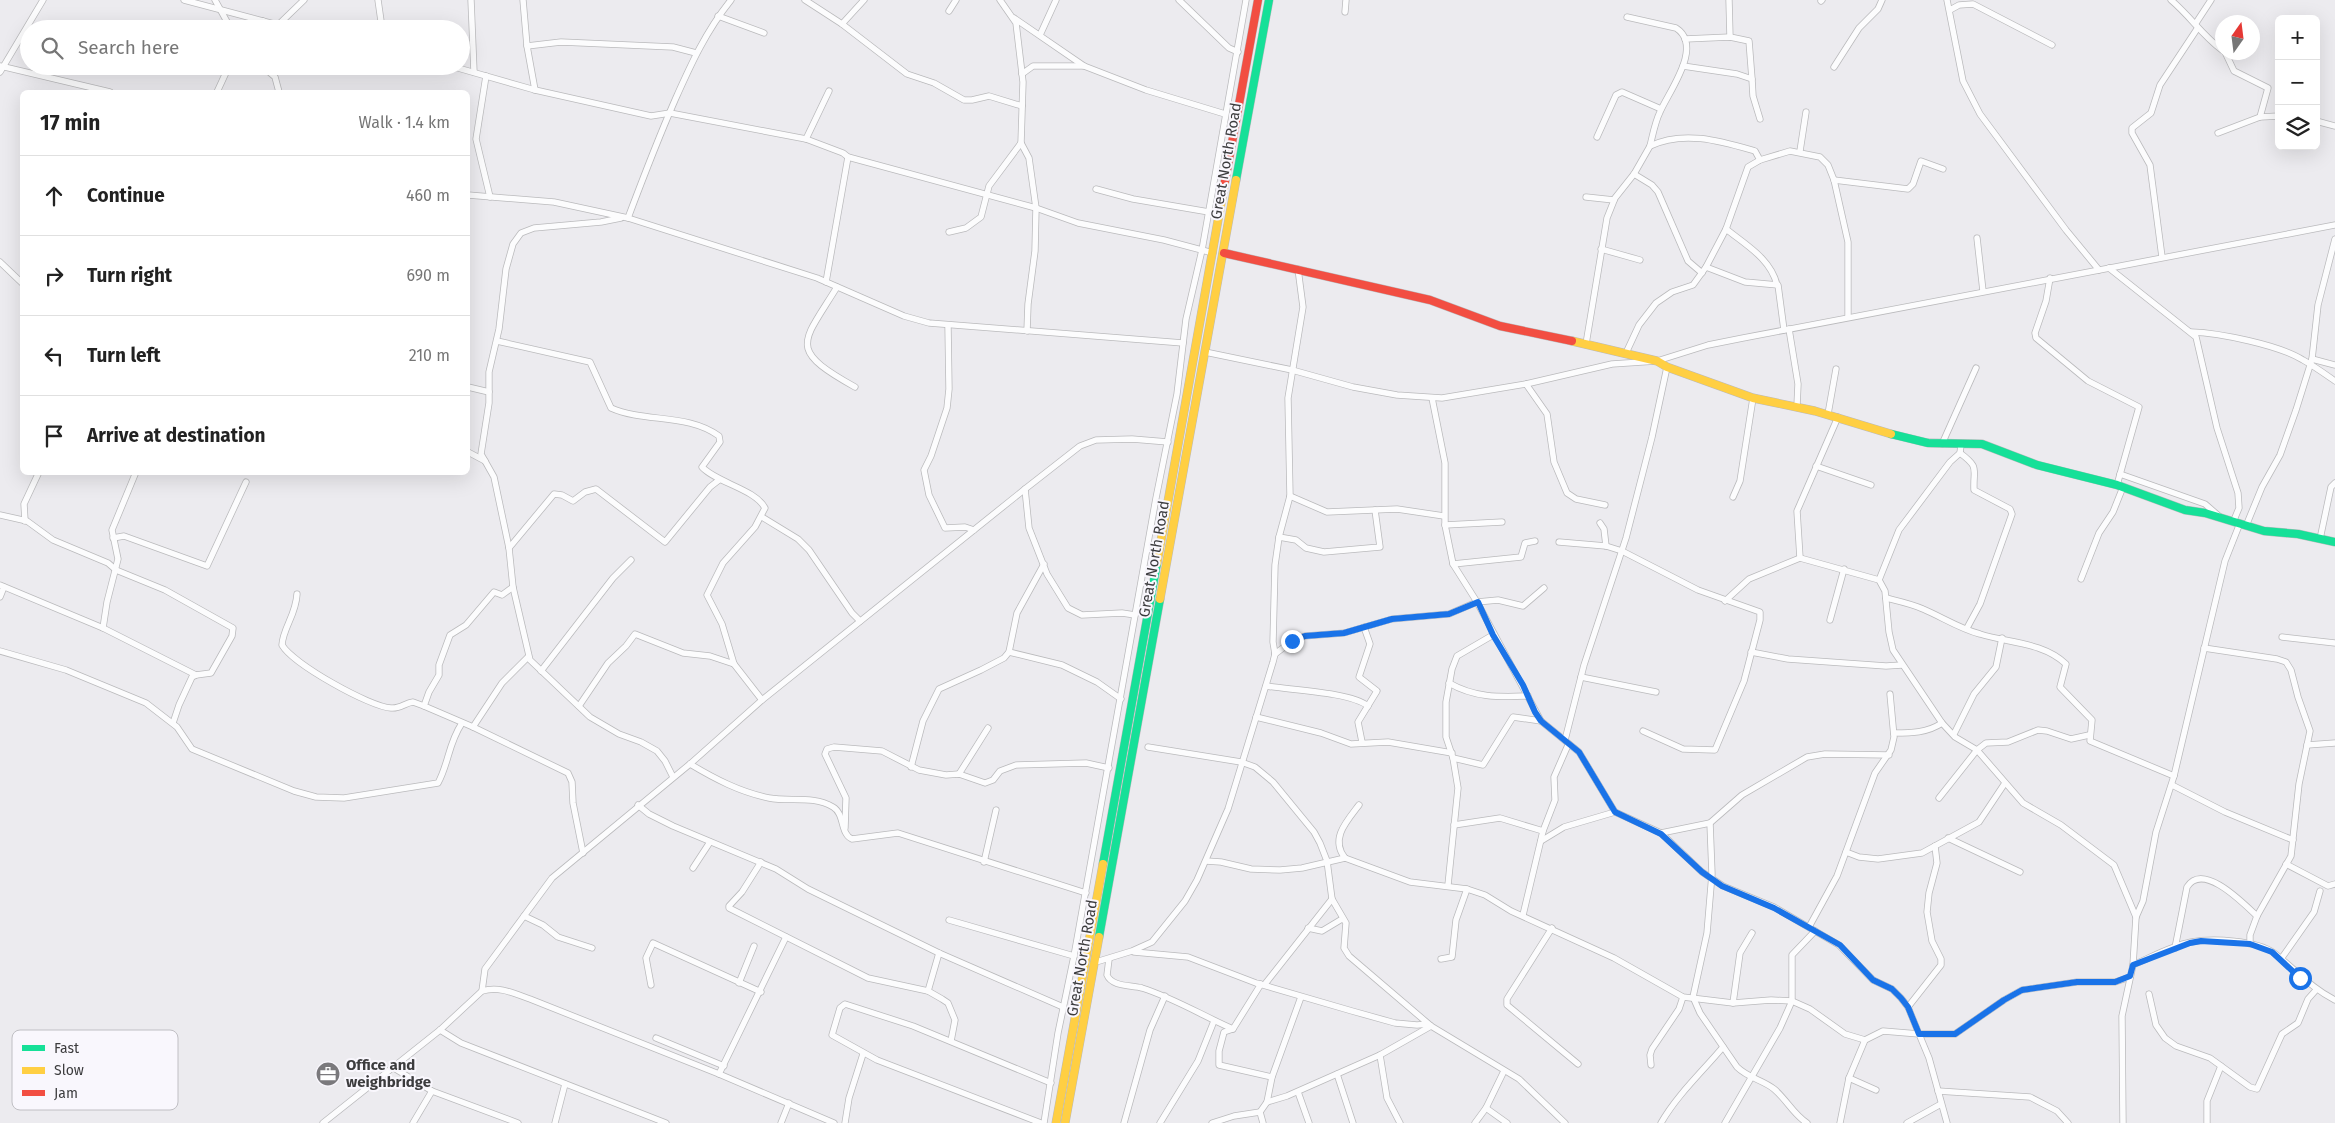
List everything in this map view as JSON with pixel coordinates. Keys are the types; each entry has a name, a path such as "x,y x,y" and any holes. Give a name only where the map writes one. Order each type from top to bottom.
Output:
{"main road":[{"name":"Great North Road","path":"1056,1123 1258,0"},
{"name":"Great North Road","path":"1065,1123 1096,962 1269,0"},
{"path":"1224,253 1430,300 1500,326 1626,353 1656,362 1752,398 1828,414 1909,440 1942,444 1960,449 1982,444 2037,465 2120,486 2185,510 2221,517 2264,531 2320,538 2335,542"}],"street":[{"path":"31,20 43,0"},
{"path":"184,0 259,20"},
{"path":"215,0 226,20"},
{"path":"283,20 304,0"},
{"path":"378,0 381,20"},
{"path":"471,0 474,72"},
{"path":"522,0 527,46 535,90"},
{"path":"626,218 696,53 718,16 731,0"},
{"path":"805,0 842,24 907,74 934,83 964,100 989,96 1022,106"},
{"path":"842,24 864,0"},
{"path":"949,10 956,0"},
{"path":"1000,0 1014,18 1084,66 1146,90 1225,114"},
{"path":"1040,35 1056,0"},
{"path":"1179,0 1229,48 1238,52"},
{"path":"1051,1083 951,1041 858,1007 843,1005 840,1008 832,1035 863,1054 1043,1123 1051,1083 1063,1007 1086,892 1168,442 1186,319 1202,250 1246,0"},
{"path":"1344,12 1346,0"},
{"path":"1729,0 1730,36"},
{"path":"1834,67 1859,28 1878,9 1882,0"},
{"path":"1947,0 1963,82 1968,93 1980,114 2066,230 2099,270"},
{"path":"2171,0 2215,43"},
{"path":"2162,257 2152,173 2150,165 2132,133 2132,128 2150,113 2160,85 2212,0"},
{"path":"1950,10 1959,5 1973,4 2052,45"},
{"path":"718,16 764,33"},
{"path":"1586,344 1606,218 1614,200 1634,174 1650,146 1661,110 1683,66 1686,49 1682,32 1676,28 1627,17"},
{"path":"1014,18 1022,74 1021,143 1028,158 1036,208 1035,250 1027,332"},
{"path":"1685,39 1730,36 1746,39 1750,43 1749,63 1753,96 1760,119"},
{"path":"20,37 1,68 20,72"},
{"path":"527,46 561,42 673,47 696,53"},
{"path":"2229,60 2234,71 2268,88 2260,117"},
{"path":"1022,74 1033,66 1084,66"},
{"path":"1683,66 1730,73 1752,79"},
{"path":"470,71 535,90 651,116 670,113 806,139 843,153 848,157 1036,208 1078,223 1213,252"},
{"path":"33,75 101,90"},
{"path":"217,90 224,75"},
{"path":"273,75 278,90"},
{"path":"486,76 476,139 490,197"},
{"path":"806,139 829,91"},
{"path":"1597,136 1616,95 1622,92 1661,110"},
{"path":"1800,152 1806,112"},
{"path":"2218,133 2260,117 2275,116"},
{"path":"2320,122 2335,126"},
{"path":"1650,146 1670,139 1708,138 1754,151 1760,160"},
{"path":"950,232 966,228 981,217 992,182 1021,143"},
{"path":"1626,353 1639,325 1656,303 1672,292 1693,284 1704,270 1726,229 1746,170 1760,160 1790,151 1815,154 1824,159 1834,180 1848,242 1848,317"},
{"path":"826,282 848,157"},
{"path":"1834,180 1908,189 1913,184 1921,161 1944,170"},
{"path":"1634,174 1652,185 1658,192 1689,263 1704,270 1745,282 1777,285"},
{"path":"1096,189 1133,199 1209,212"},
{"path":"470,195 554,202 626,218 826,282 904,316 948,326 1183,343"},
{"path":"1586,197 1614,200"},
{"path":"626,218 534,228 521,233 513,244 508,260 490,372 481,454 494,477 510,548 513,587 528,657 579,706 603,725 658,751 673,777"},
{"path":"1205,352 1397,395 1432,398 1454,397 1526,384 1612,364 1656,362 1708,345 2050,278 2335,225"},
{"path":"1726,229 1756,252 1772,270 1777,285 1798,386 1797,406"},
{"path":"1977,238 1983,291"},
{"path":"2123,1123 2122,1016 2133,965 2136,917 2143,901 2156,832 2172,785 2225,560 2240,523 2280,455 2310,366 2319,296 2335,239"},
{"path":"1601,249 1640,260"},
{"path":"0,262 20,281"},
{"path":"2109,268 2196,337 2210,401 2238,494 2240,523"},
{"path":"1096,962 1132,951 1152,942 1185,902 1206,862 1228,810 1241,762 1276,654 1273,642 1273,584 1279,537 1290,496 1288,398 1304,307 1298,269"},
{"path":"2050,278 2046,301 2035,333 2036,338 2088,381 2139,407 2120,474 2120,486 2113,512 2099,533 2081,579"},
{"path":"837,287 809,330 806,348 809,354 835,376 855,387"},
{"path":"948,326 949,389 946,408 924,470 924,477 929,496 945,528 965,527 974,530"},
{"path":"2191,332 2253,343 2299,357 2335,381"},
{"path":"496,341 592,363 609,407 613,410 635,416 683,422 710,430 719,436 720,442 702,467 719,480 739,489 763,504 765,508 762,517 723,563 707,593 722,624 734,664 762,700"},
{"path":"2312,359 2335,365"},
{"path":"1523,915 1543,831 1555,800 1554,777 1566,743 1581,677 1622,551 1652,437 1667,367"},
{"path":"1942,444 1976,368"},
{"path":"1828,414 1836,369"},
{"path":"1526,384 1546,414 1554,462 1567,493 1576,499 1605,505"},
{"path":"470,387 489,392"},
{"path":"1432,398 1445,463 1444,525 1453,564 1478,602 1493,635 1541,721 1579,752 1615,812 1661,834 1712,878 1740,895 1774,908 1840,945 1873,980 1892,989 1908,1007 1929,1058 1947,1123"},
{"path":"1733,497 1740,482 1752,398"},
{"path":"1800,558 1796,518 1838,417"},
{"path":"482,991 485,969 552,878 690,764 762,700 860,621 1080,446 1096,440 1132,439 1168,442"},
{"path":"1879,580 1899,530 1960,449 1974,465 1976,471 1974,490 2010,509 2012,514 1980,604 1967,628"},
{"path":"470,453 485,462"},
{"path":"1816,466 1871,485"},
{"path":"2120,474 2205,504 2221,517"},
{"path":"25,521 23,508 38,475"},
{"path":"103,628 110,587 118,559 113,538 116,518 135,475"},
{"path":"510,548 554,494 562,494 573,501 585,492 596,489 665,542 710,487 719,480"},
{"path":"113,538 124,536 207,566 246,482"},
{"path":"2320,538 2331,487 2335,484"},
{"path":"1025,489 1029,528 1055,589 1073,612 1082,615 1122,613 1135,615"},
{"path":"1290,496 1327,512 1418,511 1444,516"},
{"path":"1279,537 1296,540 1308,549 1324,552 1380,547 1375,510"},
{"path":"0,514 25,521 53,540 108,563 116,570 165,590 233,628 232,636 211,673 196,674 103,628 2,586 0,598"},
{"path":"762,517 798,539 809,550 852,613 860,621"},
{"path":"1444,525 1502,522"},
{"path":"1600,523 1604,529 1606,546"},
{"path":"1453,564 1521,558 1525,543 1535,541"},
{"path":"1559,542 1606,546 1622,551 1698,590 1760,612 1744,680 1713,751 1701,748 1683,749 1643,731"},
{"path":"1725,601 1750,579 1800,558 1879,580 1885,591 1891,644 1902,665 1942,723 1977,750 2004,783 2024,803 2062,825 2114,865 2136,917"},
{"path":"541,671 613,578 631,560"},
{"path":"911,767 925,715 941,687 966,678 1004,658 1009,652 1017,613 1044,564"},
{"path":"1830,620 1844,569"},
{"path":"424,706 429,692 439,675 439,665 450,635 466,625 494,592 502,595 513,587"},
{"path":"1276,654 1292,641 1305,636 1344,633 1392,619 1449,614 1478,602 1498,600 1523,606 1544,588"},
{"path":"297,594 294,614 282,640 282,645 290,655 317,675 378,706 398,708 413,702 473,727 568,773 572,782 573,803 583,853"},
{"path":"1886,598 1917,606 1979,634 2002,638 2051,653 2066,664 2060,687 2092,720 2089,735 2090,741 2093,744 2174,776"},
{"path":"1362,742 1358,722 1377,691 1359,677 1370,644 1364,627"},
{"path":"579,706 608,664 635,634 683,653 710,656 734,664"},
{"path":"1448,885 1458,788 1453,755 1446,737 1449,683 1457,656 1493,635"},
{"path":"2282,637 2335,643"},
{"path":"1954,734 1974,694 1996,667 2002,638"},
{"path":"2204,648 2277,658 2289,665 2310,731 2299,784 2291,856 2257,916 2250,936 2250,944"},
{"path":"0,651 50,665 146,703 174,723 188,744 200,753 294,791 316,797 344,798 438,783 453,737 462,723"},
{"path":"1009,652 1072,670 1097,682 1121,699"},
{"path":"1751,652 1788,659 1886,666 1902,665"},
{"path":"473,727 502,683 528,657"},
{"path":"174,723 179,705 191,679 196,674"},
{"path":"1581,677 1656,692"},
{"path":"1449,683 1470,693 1503,697 1528,696"},
{"path":"1266,686 1362,701 1368,706"},
{"path":"1809,927 1837,876 1875,773 1890,755 1894,733 1890,694"},
{"path":"1256,718 1321,732 1351,744 1362,742 1400,744 1453,755 1483,765 1513,718 1541,721"},
{"path":"1894,733 1933,729 1942,723"},
{"path":"959,774 988,728"},
{"path":"1939,798 1977,750 1986,743 2008,742 2038,730 2047,731 2071,740 2089,735"},
{"path":"2306,745 2335,742"},
{"path":"1086,892 898,834 852,840 846,836 845,830 846,798 828,764 825,754 827,749 834,747 872,748 882,750 911,767 946,775 959,774 985,783 993,780 1000,771 1016,765 1086,764 1109,768"},
{"path":"1148,747 1241,762 1264,774 1284,794 1314,832 1327,861 1332,899 1342,920 1346,923 1344,948 1349,956 1429,1025 1504,1071 1519,1078 1566,1123"},
{"path":"1661,834 1700,827 1710,823 1742,794 1807,757 1826,754 1890,755"},
{"path":"690,764 718,781 758,795 771,798 811,800 833,806 837,810 845,830"},
{"path":"1846,852 1868,858 1892,858 1922,853 1979,822 2004,783"},
{"path":"1105,785 1116,787"},
{"path":"2172,785 2225,812 2293,840"},
{"path":"1345,858 1339,850 1337,842 1345,823 1359,805"},
{"path":"638,806 649,814 710,842 776,869 808,889 939,953 1063,1007"},
{"path":"984,862 996,810"},
{"path":"1541,841 1564,827 1615,812"},
{"path":"1454,826 1500,818 1543,831"},
{"path":"1710,823 1712,878 1707,933 1692,997 1737,1067 1775,1090 1792,1112 1807,1123"},
{"path":"1948,838 2020,872"},
{"path":"693,868 710,842"},
{"path":"1908,1007 1941,965 1941,959 1932,942 1927,912 1929,893 1937,864 1935,846"},
{"path":"1206,862 1221,862 1251,869 1280,870 1302,868 1345,858 1410,882 1448,885 1467,889 1485,895 1614,958 1683,997 1733,1003 1771,1000 1792,1001 1810,1009 1845,1034 1865,1040"},
{"path":"761,862 742,892 729,907 868,978 928,991 948,1004 953,1012 956,1025 951,1041"},
{"path":"2286,864 2328,886 2335,884"},
{"path":"2174,948 2187,887 2193,881 2213,880 2257,916"},
{"path":"1441,959 1452,957 1456,920 1467,889"},
{"path":"2281,960 2314,912 2320,891"},
{"path":"1272,1077 1219,1064 1222,1037 1224,1032 1233,1030 1263,984 1332,899"},
{"path":"524,916 543,925 558,937 592,948"},
{"path":"949,920 1074,956"},
{"path":"1308,928 1322,931 1342,920"},
{"path":"1552,928 1506,1002 1509,1008 1578,1064"},
{"path":"1725,1123 1780,1028 1792,1001 1791,958 1815,931"},
{"path":"1733,1003 1740,953 1752,933"},
{"path":"719,1074 786,937"},
{"path":"2133,965 2174,948 2201,941 2250,944 2272,952 2316,990 2335,1000"},
{"path":"651,985 646,958 653,943 760,992"},
{"path":"739,983 754,946"},
{"path":"1132,951 1188,957 1301,997 1395,1023 1429,1025"},
{"path":"928,991 939,953"},
{"path":"1109,959 1108,975 1110,980 1164,996 1233,1030"},
{"path":"1840,1123 1848,1078 1865,1040 1883,1031 1955,1034 2004,1000 2022,990 2077,982 2115,982 2130,976"},
{"path":"323,1123 440,1030 482,991 490,988 505,989 719,1074 834,1123"},
{"path":"2149,994 2156,1025 2165,1038 2176,1046 2210,1058 2250,1087 2257,1089 2282,1034 2298,1023 2308,999 2316,990"},
{"path":"1124,1123 1150,1030 1164,996"},
{"path":"1212,1123 1234,1116 1260,1112 1267,1102 1272,1077 1301,997"},
{"path":"1651,1064 1650,1055 1652,1049 1679,1009 1683,997"},
{"path":"1160,1123 1198,1061 1214,1021"},
{"path":"1267,1102 1298,1092 1380,1055 1429,1025"},
{"path":"440,1030 461,1043 666,1123"},
{"path":"656,1038 724,1066"},
{"path":"670,1055 673,1045"},
{"path":"1661,1123 1675,1101 1723,1047"},
{"path":"845,1123 849,1098 863,1054"},
{"path":"1380,1055 1386,1098 1400,1123"},
{"path":"2207,1123 2207,1101 2221,1066"},
{"path":"392,1067 432,1090 518,1123"},
{"path":"1475,1123 1486,1108 1504,1071"},
{"path":"1337,1074 1353,1123"},
{"path":"1848,1078 1876,1090"},
{"path":"555,1123 565,1084"},
{"path":"413,1123 432,1090"},
{"path":"1938,1091 2030,1097 2052,1108 2068,1123"},
{"path":"1298,1092 1309,1123"},
{"path":"781,1123 789,1103"},
{"path":"1907,1123 1941,1104"},
{"path":"1486,1108 1508,1123"},
{"path":"1260,1112 1263,1123"}],"traffic: fast":[{"path":"1236,180 1269,0"},
{"path":"1891,434 1928,443 1982,444 2037,465 2117,485 2185,510 2205,513 2264,531 2298,534 2335,542"},
{"path":"1103,864 1157,563"},
{"path":"1099,937 1160,599"}],"traffic: slow":[{"path":"1160,599 1236,180"},
{"path":"1157,563 1225,181"},
{"path":"1572,341 1657,361 1667,367 1753,398 1815,411 1891,434"},
{"path":"1056,1123 1103,864"},
{"path":"1065,1123 1099,937"}],"traffic: jam":[{"path":"1225,181 1258,0"},
{"path":"1224,253 1430,300 1500,326 1572,341"}],"place":[{"name":"Office and weighbridge","path":"328,1074"}],"route":[{"path":"1292,641 1305,636 1344,633 1392,619 1440,616 1478,602 1493,635 1515,670 1535,712 1541,721 1565,740 1568,745 1579,752 1615,812 1661,834 1702,872 1722,886 1774,908 1840,945 1873,980 1892,989 1901,998 1908,1007 1919,1034 1955,1034 1968,1027 2004,1000 2022,990 2077,982 2115,982 2122,980 2130,976 2133,965 2169,950 2201,941 2255,944 2272,952 2300,978"}]}
